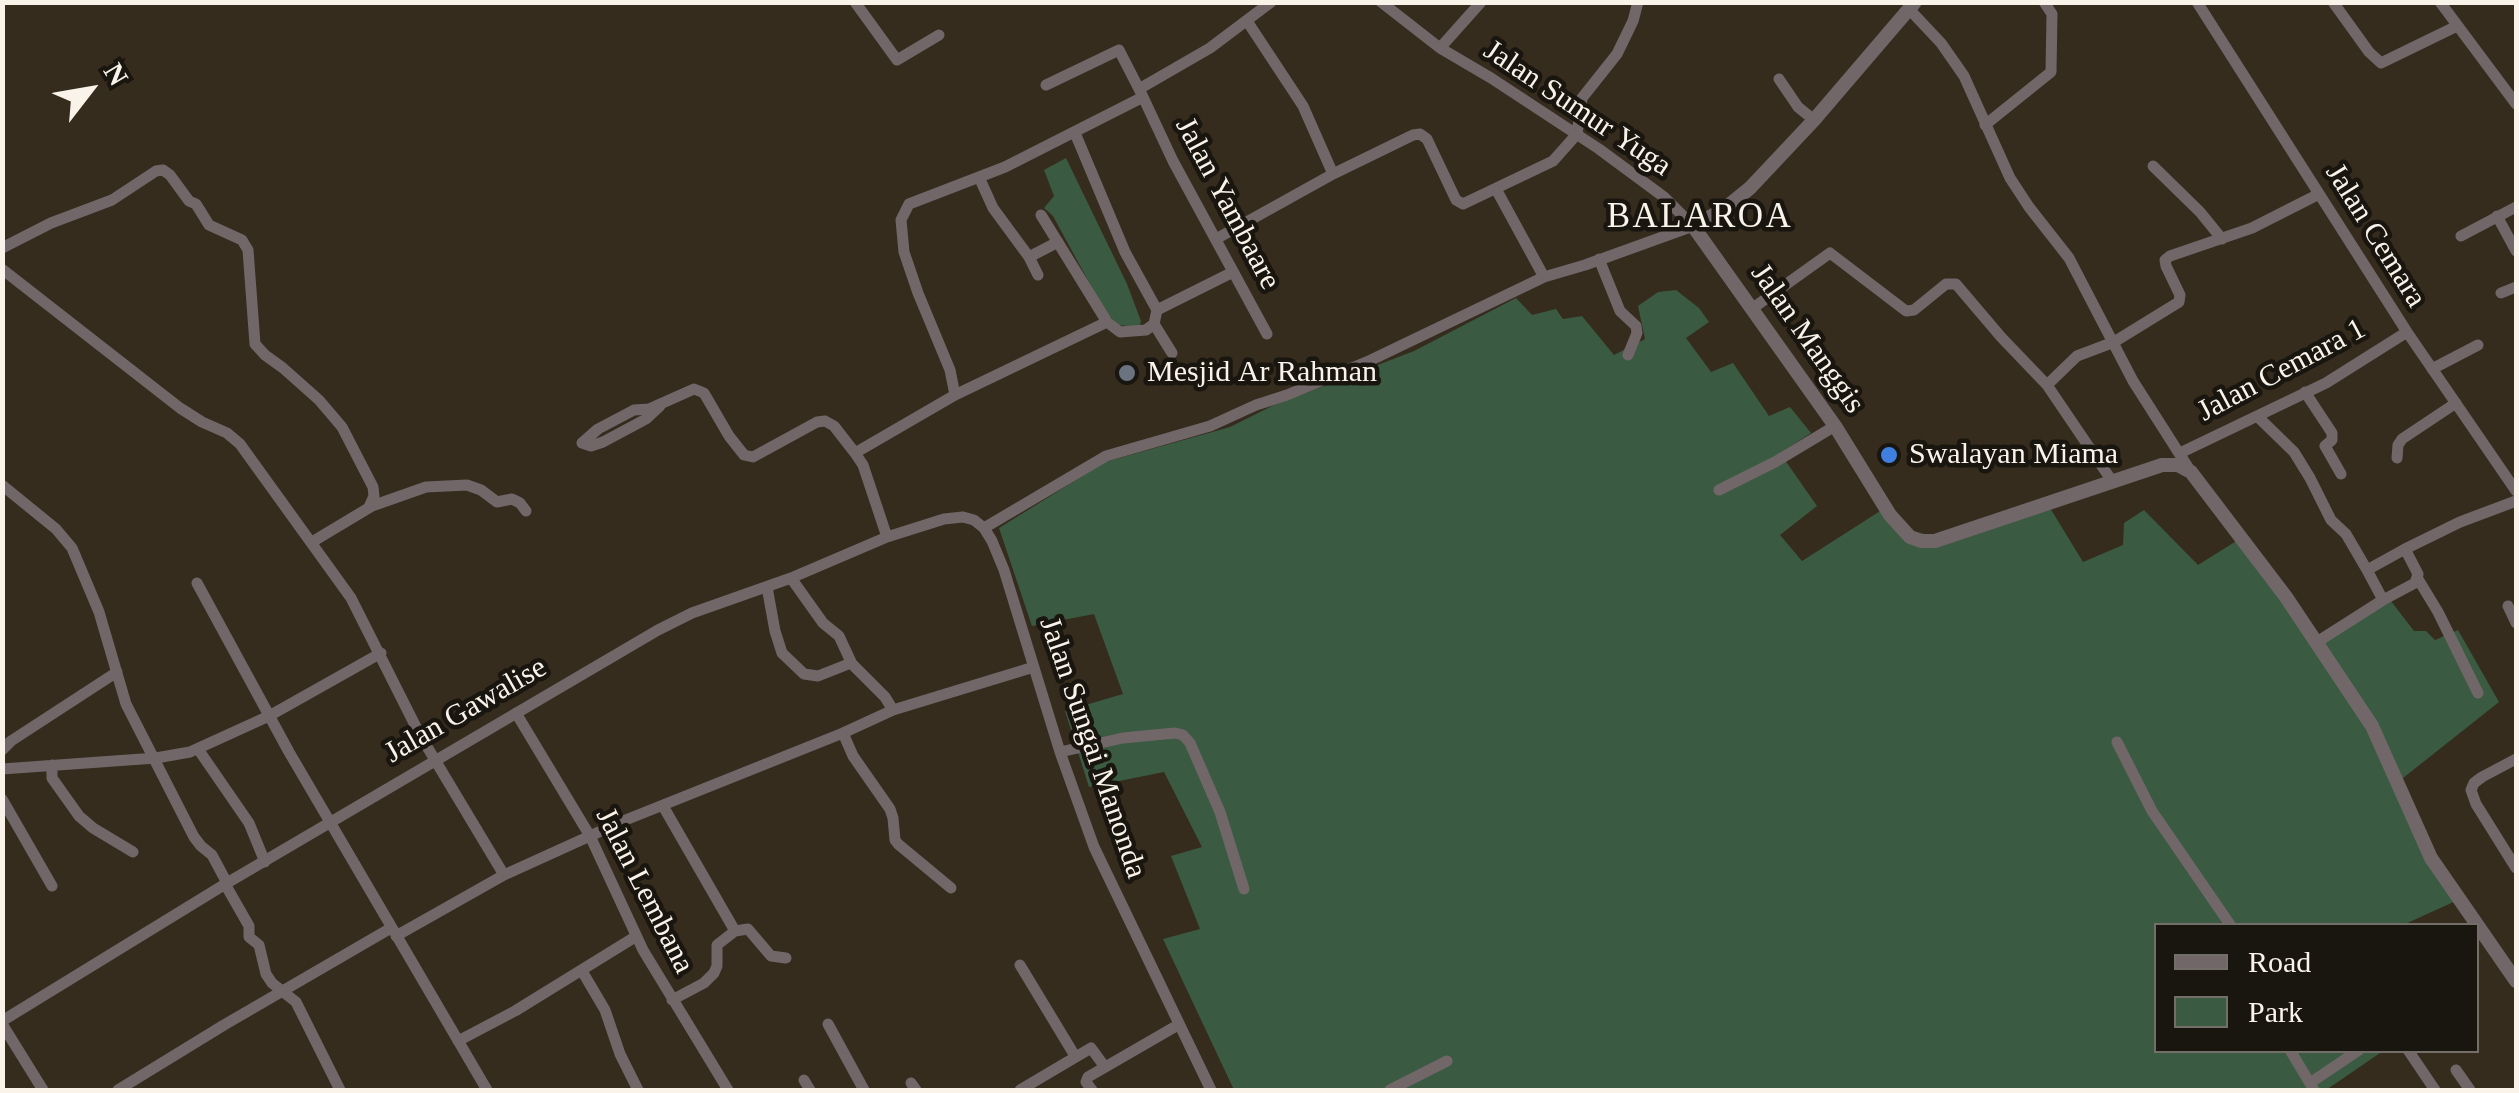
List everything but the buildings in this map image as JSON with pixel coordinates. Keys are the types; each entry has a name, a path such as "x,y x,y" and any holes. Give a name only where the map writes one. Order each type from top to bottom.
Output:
{"street":[{"path":"855,2 897,60 939,34"},
{"path":"955,394 950,370 904,252 901,220 909,204 1075,133 1210,48 1271,2"},
{"name":"Jalan Sumur Yuga","path":"1381,2 1440,48 1577,134 1664,197 1693,226"},
{"path":"1440,48 1481,2"},
{"path":"1216,238 1412,135 1428,139 1458,202 1464,204 1553,161 1577,134 1582,98 1617,54 1638,2"},
{"path":"1986,125 2051,72 2052,14 2044,2"},
{"name":"Jalan Cemara","path":"2198,2 2407,332 2516,491"},
{"path":"2333,2 2369,52 2382,63 2457,26"},
{"path":"2440,2 2516,104"},
{"path":"984,528 1106,456 1210,426 1370,360 1544,277 1693,226 1723,210 1750,188 1814,120 1912,6 1952,57 1976,99 2010,178 2069,258 2134,380 2191,472 2317,642 2380,740 2431,858 2476,923"},
{"path":"1247,21 1303,106 1333,174"},
{"name":"Jalan Yambaare","path":"1046,85 1119,50 1173,161 1267,334"},
{"path":"1779,79 1798,107 1814,120"},
{"path":"1075,133 1125,252 1156,310 1154,324 1172,353"},
{"path":"2153,166 2222,239"},
{"path":"2,248 51,223 112,200 163,170 196,204 209,225 242,240 248,250 254,344 319,400 342,428 373,488 369,507"},
{"path":"979,177 993,208 1038,275"},
{"path":"1496,188 1544,277"},
{"path":"2047,385 2077,356 2114,342 2179,302 2180,294 2166,260 2170,256 2252,228 2320,194"},
{"path":"2461,236 2516,207"},
{"path":"1041,214 1107,322 1120,332 1146,330 1154,324"},
{"path":"2496,216 2516,251"},
{"name":"Jalan Manggis","path":"1693,226 1836,426 1890,515 1910,538 1935,540 2170,464 2191,472"},
{"path":"1029,257 1058,242"},
{"path":"1753,308 1830,253 1906,311 1914,310 1953,282 2047,385 2112,481"},
{"path":"1599,260 1620,312 1636,326 1637,334 1628,355"},
{"path":"2,269 180,408 236,439 356,605 434,760 504,875"},
{"path":"1156,310 1233,272"},
{"path":"2500,292 2516,286"},
{"path":"856,453 955,394 1107,322"},
{"name":"Jalan Cemara 1","path":"2180,453 2326,382 2407,332"},
{"path":"2432,369 2478,345"},
{"path":"663,404 603,442 591,446 582,443 634,410 649,409 694,389 704,393 744,456 754,457 817,422 826,421 863,464 887,537"},
{"path":"2306,392 2332,433 2332,440 2324,446 2341,474"},
{"path":"2397,458 2402,439 2456,403"},
{"path":"2257,416 2294,452 2331,520 2346,534 2383,600"},
{"path":"1719,490 1836,426"},
{"path":"2,485 56,529 72,548 99,612 126,704 152,758 194,837 212,855 248,924 250,937 259,945 266,974 296,1002 340,1090"},
{"path":"312,542 369,507 426,487 467,485 496,502 512,499 526,511"},
{"path":"2367,570 2460,522 2516,501"},
{"name":"Jalan Gawalise","path":"2,1022 226,884 671,623 944,518 963,516 984,528"},
{"name":"Jalan Sungai Manonda","path":"984,528 1004,570 1094,847 1211,1090"},
{"path":"2405,549 2478,693"},
{"path":"791,578 824,623 840,636 851,663 893,710"},
{"path":"2317,642 2418,579"},
{"path":"197,584 268,716 487,1090"},
{"path":"766,587 782,653 804,674 818,676 851,663"},
{"path":"2508,606 2516,622"},
{"path":"2,769 152,758 198,749 268,716 381,653"},
{"path":"118,1090 212,1032 504,875 893,710 1034,667"},
{"path":"2,750 116,672"},
{"name":"Jalan Lembana","path":"516,713 590,836 635,936 728,1090"},
{"path":"843,733 853,756 890,810 898,844 951,888"},
{"path":"1060,752 1123,738 1183,735 1220,812 1244,889"},
{"path":"2117,742 2152,812 2229,923"},
{"path":"198,749 249,822 265,862"},
{"path":"2516,759 2482,777 2471,790 2516,868"},
{"path":"52,766 52,778 79,816 133,852"},
{"path":"2,799 52,886"},
{"path":"663,806 735,931"},
{"path":"2479,928 2516,982"},
{"path":"672,1000 714,973 717,945 735,931 748,929 771,956 786,958"},
{"path":"458,1041 515,1012 635,936"},
{"path":"1020,965 1075,1056"},
{"path":"582,970 605,1010 638,1090"},
{"path":"2,1022 43,1090"},
{"path":"828,1024 864,1090"},
{"path":"1092,1090 1086,1078 1178,1024"},
{"path":"1020,1090 1092,1048 1105,1067"},
{"path":"2292,1053 2312,1087 2354,1053"},
{"path":"2410,1053 2435,1090"},
{"path":"1390,1090 1447,1061"},
{"path":"2456,1070 2470,1090"}],"green space":[{"path":"1066,158 1127,284 1141,321 1139,327 1117,325 1103,308 1053,216 1044,208 1054,196 1044,170"},
{"path":"1676,290 1699,308 1709,322 1686,338 1711,372 1733,363 1769,416 1790,407 1811,433 1780,453 1817,506 1780,535 1802,561 1888,506 1913,531 1952,541 2047,503 2083,562 2123,545 2124,523 2144,510 2198,565 2238,540 2317,640 2384,592 2414,631 2426,631 2435,640 2458,630 2499,702 2403,778 2405,803 2460,899 2407,923 2154,923 2154,1053 2380,1053 2326,1090 1234,1090 1163,939 1200,929 1171,856 1202,847 1164,772 1089,787 1065,711 1123,694 1094,614 1032,626 999,528 1105,462 1230,427 1274,405 1414,351 1516,298 1532,315 1556,309 1563,319 1582,316 1614,355 1645,339 1638,306 1658,292"}],"place":[{"name":"Mesjid Ar Rahman","path":"1127,373"},
{"name":"Swalayan Miama","path":"1889,455"}],"district":[{"name":"BALAROA","path":"1700,218"}]}
